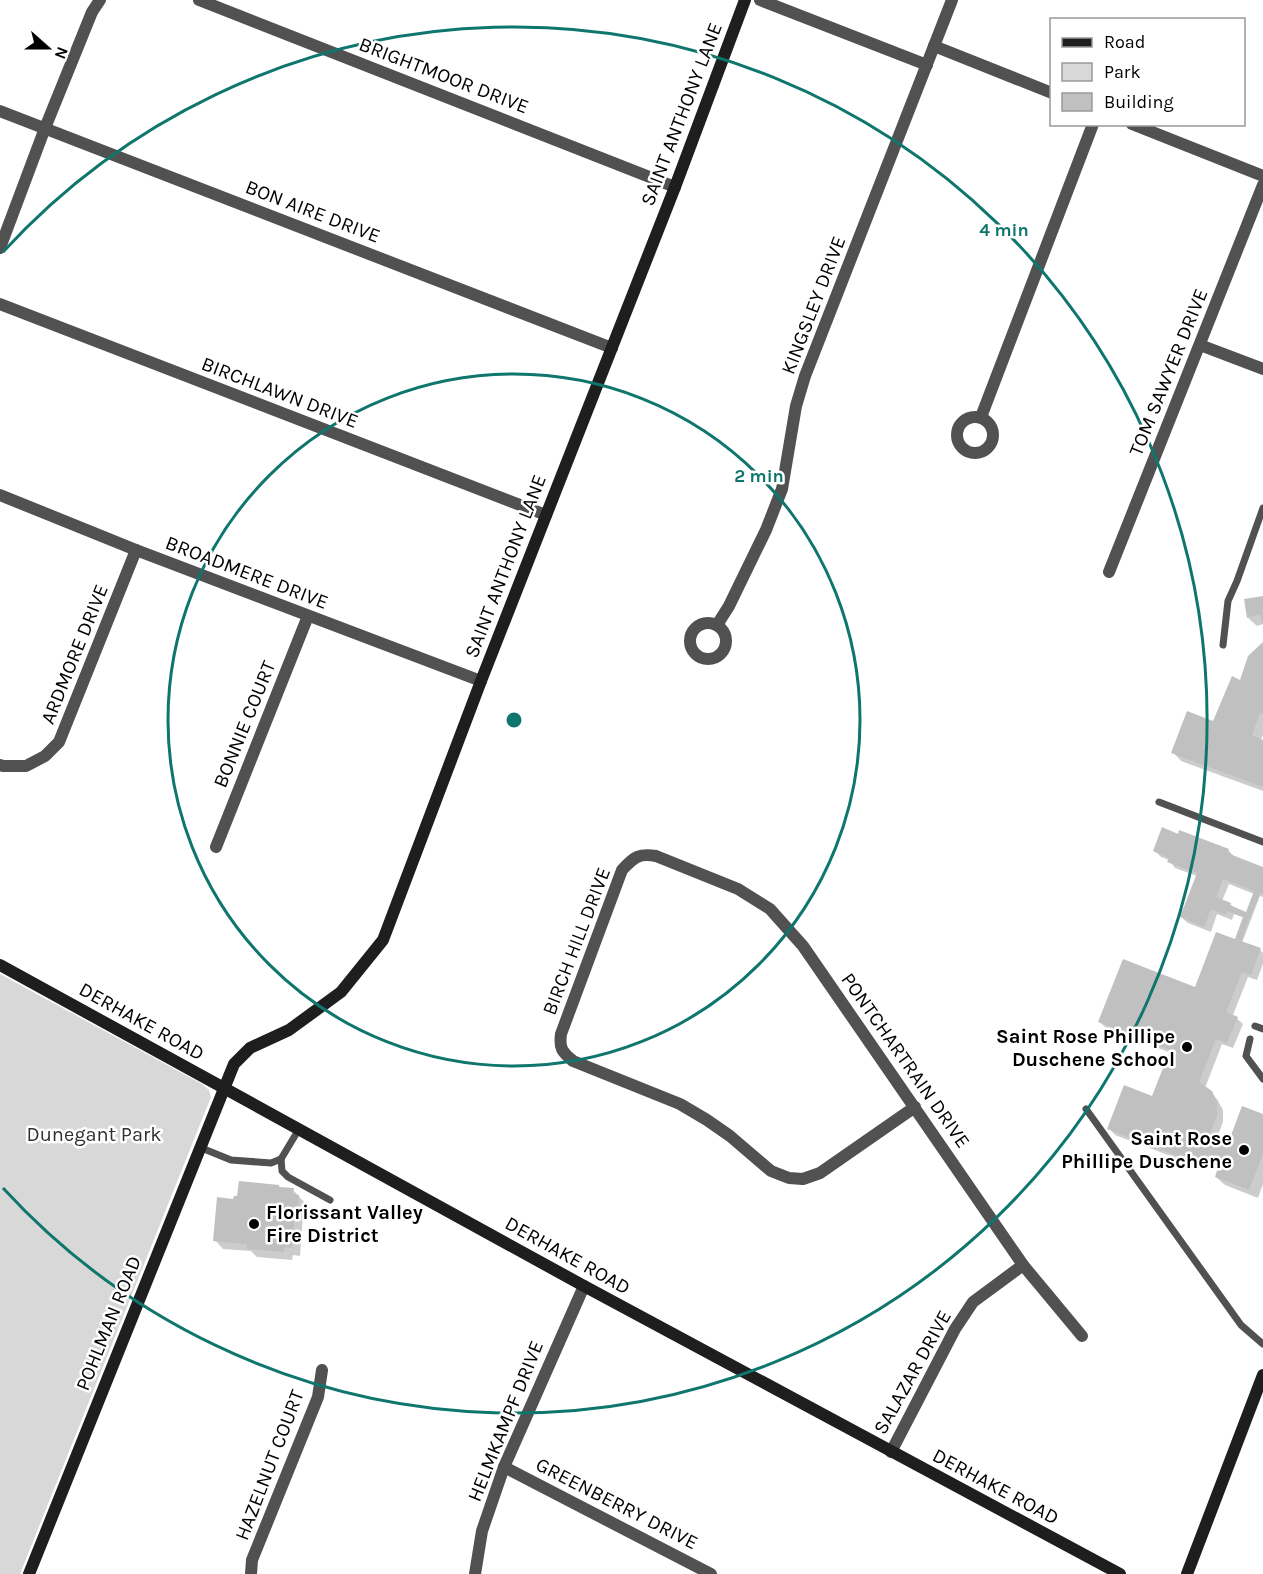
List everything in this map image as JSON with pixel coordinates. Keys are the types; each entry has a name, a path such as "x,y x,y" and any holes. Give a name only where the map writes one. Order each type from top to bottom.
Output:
{"street":[{"path":"0,248 45,128 92,12 100,0"},
{"name":"BRIGHTMOOR DRIVE","path":"199,0 675,187"},
{"name":"SAINT ANTHONY LANE","path":"223,1087 234,1064 250,1048 289,1030 341,992 382,940 675,187 745,0"},
{"path":"760,0 927,65"},
{"name":"KINGSLEY DRIVE","path":"717,625 729,606 766,530 782,489 796,406 805,376 952,0"},
{"path":"934,46 1050,92"},
{"name":"BON AIRE DRIVE","path":"0,111 612,348"},
{"path":"981,417 1092,126"},
{"path":"1137,126 1263,176"},
{"name":"TOM SAWYER DRIVE","path":"1109,572 1263,185"},
{"name":"BIRCHLAWN DRIVE","path":"0,304 546,515"},
{"path":"1200,345 1263,369"},
{"name":"BROADMERE DRIVE","path":"0,495 136,550 481,681"},
{"name":"ARDMORE DRIVE","path":"0,765 26,766 45,756 59,742 136,550"},
{"name":"BONNIE COURT","path":"216,847 308,616"},
{"name":"BIRCH HILL DRIVE","path":"656,856 643,854 632,860 622,870 561,1034 560,1044 564,1054 573,1061 680,1104 730,1136 771,1171 789,1178 803,1179 820,1173 915,1107"},
{"name":"PONTCHARTRAIN DRIVE","path":"656,856 738,889 770,909 803,946 1023,1265 1082,1336"},
{"name":"DERHAKE ROAD","path":"0,965 584,1286 1120,1574"},
{"name":"POHLMAN ROAD","path":"29,1574 223,1087"},
{"name":"SALAZAR DRIVE","path":"891,1452 955,1329 973,1302 1023,1265"},
{"name":"HELMKAMPF DRIVE","path":"475,1574 482,1531 504,1467 584,1286"},
{"name":"HAZELNUT COURT","path":"251,1574 252,1560 318,1397 322,1370"},
{"path":"1186,1574 1263,1375"},
{"name":"GREENBERRY DRIVE","path":"504,1467 711,1574"}],"lane":[{"path":"1222,645 1228,601 1263,508"},
{"path":"1159,802 1263,842"},
{"path":"1255,1026 1263,1029"},
{"path":"1250,1039 1246,1056 1263,1079"},
{"path":"1086,1109 1241,1325 1263,1344"},
{"path":"299,1129 281,1159 282,1171 288,1177 330,1200"},
{"path":"199,1147 231,1160 271,1163 281,1159"}],"green space":[{"name":"Dunegant Park","path":"0,974 202,1084 209,1090 211,1097 20,1574 0,1574"}],"building":[{"path":"1263,596 1262,624 1260,614 1247,618 1244,599"},
{"path":"1263,642 1263,714 1260,713 1252,735 1263,740 1263,787 1171,753 1187,711 1213,721 1232,676 1240,680 1248,656"},
{"name":"Saint Rose Phillipe Duschene School","path":"1162,827 1178,834 1179,830 1229,849 1228,852 1232,855 1263,867 1263,894 1260,893 1241,941 1261,948 1251,975 1242,972 1226,1012 1238,1017 1227,1043 1216,1039 1199,1082 1212,1091 1217,1102 1217,1116 1208,1139 1227,1146 1242,1106 1263,1114 1263,1154 1249,1190 1215,1177 1219,1164 1201,1158 1199,1164 1107,1129 1124,1085 1152,1096 1170,1050 1098,1022 1123,959 1195,987 1216,932 1235,939 1243,917 1227,911 1226,915 1211,909 1204,927 1180,917 1197,873 1167,862 1169,858 1153,851","holes":["1223,879 1254,891 1246,912 1216,897"]},
{"name":"Florissant Valley Fire District","path":"239,1181 294,1188 293,1194 299,1195 298,1208 295,1208 292,1248 285,1247 284,1252 247,1249 247,1244 213,1241 217,1197 233,1199 237,1196"}],"place":[{"name":"Saint Rose Phillipe Duschene School","path":"1187,1047"},
{"name":"Saint Rose Phillipe Duschene","path":"1244,1150"},
{"name":"Florissant Valley Fire District","path":"254,1224"}]}
